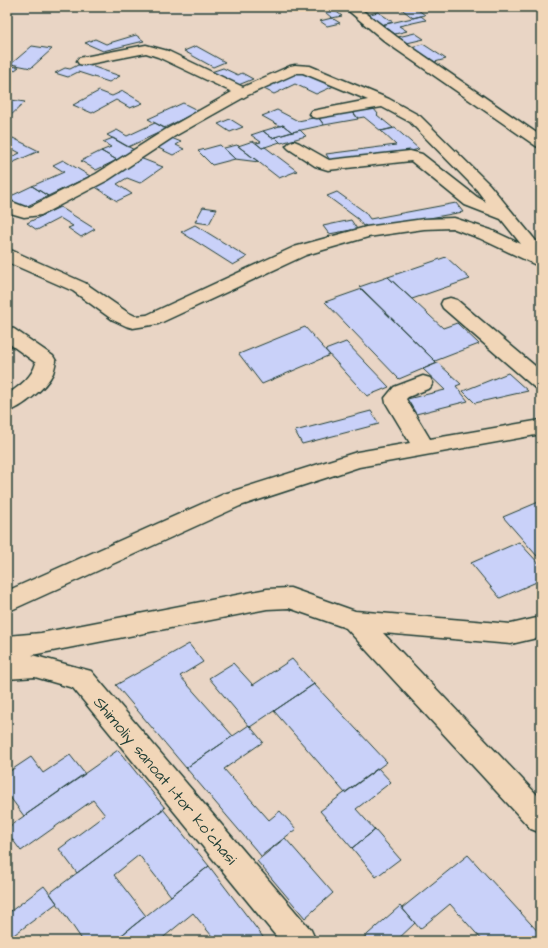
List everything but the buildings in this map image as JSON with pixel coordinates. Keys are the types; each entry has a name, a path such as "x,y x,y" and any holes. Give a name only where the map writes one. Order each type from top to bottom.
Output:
{"street":[{"path":"350,7 399,45 541,143"},
{"path":"84,61 146,49 163,54 243,92"},
{"path":"7,205 20,212 29,213 35,211 102,177 170,133 243,92 295,69 305,69 384,102 415,119 483,187 541,259"},
{"path":"317,114 384,102"},
{"path":"294,146 321,163 328,165 416,156 471,201 508,217"},
{"path":"7,256 79,287 120,316 133,322 151,320 300,251 366,232 424,224 454,223 485,234 541,259"},
{"path":"450,304 541,382"},
{"path":"7,333 46,361 43,373 28,390 7,405"},
{"path":"423,383 400,392 395,398 396,403 424,448"},
{"path":"7,602 232,500 357,460 541,427"},
{"path":"7,647 41,644 267,599 290,598 354,621 511,634 541,627"},
{"path":"354,621 541,819"},
{"name":"Shimoliy sanoat 1-tor koʻchasi","path":"7,668 36,666 82,679 300,941"}]}
